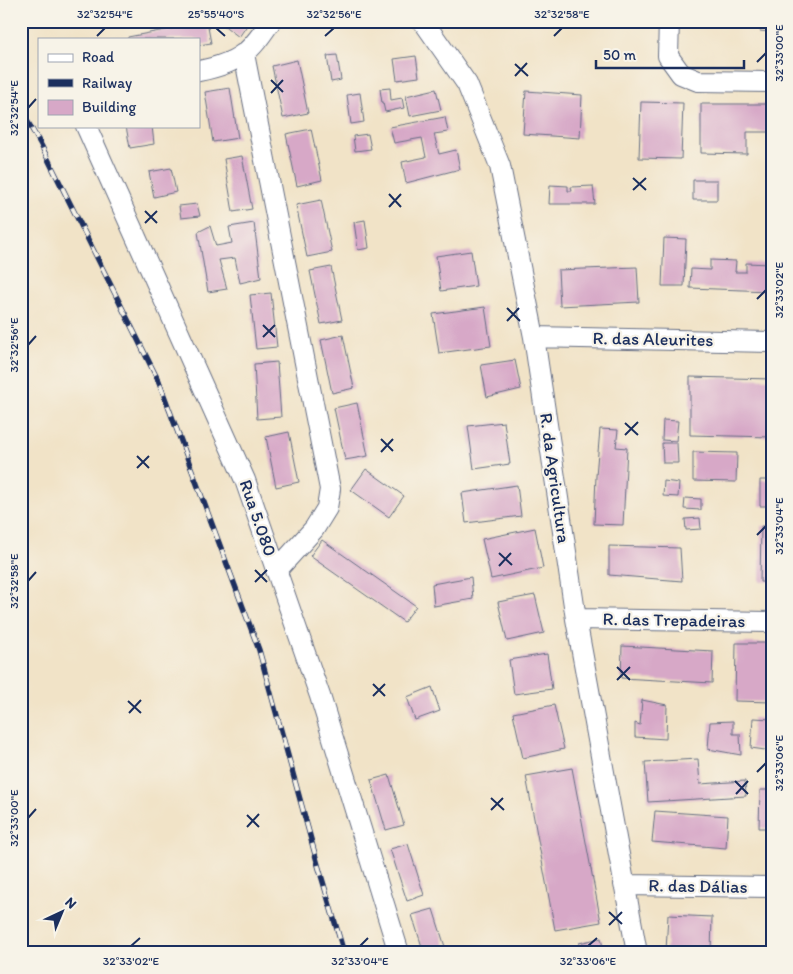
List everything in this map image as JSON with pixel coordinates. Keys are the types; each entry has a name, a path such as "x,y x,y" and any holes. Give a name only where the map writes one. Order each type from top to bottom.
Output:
{"street":[{"path":"200,71 215,68 244,54 271,21"},
{"name":"R. da Agricultura","path":"422,21 467,84 500,166 534,337 576,619 637,953"},
{"path":"669,21 668,56 681,74 698,81 772,82"},
{"path":"244,54 330,489 327,508 314,529 276,571"},
{"name":"Rua 5.080","path":"87,128 245,480 320,696 399,953"},
{"name":"R. das Aleurites","path":"534,337 772,342"},
{"name":"R. das Trepadeiras","path":"576,619 772,622"},
{"name":"R. das Dálias","path":"624,885 772,887"}],"building":[{"path":"218,21 250,21 239,37"},
{"path":"761,21 772,21 772,32 760,31"},
{"path":"207,22 211,43 200,45 200,38 128,37"},
{"path":"337,55 341,80 331,82 327,56"},
{"path":"416,56 419,77 397,80 394,59"},
{"path":"297,60 308,113 283,118 272,66"},
{"path":"230,88 238,138 213,142 205,92"},
{"path":"390,88 391,100 402,98 404,108 385,112 380,89"},
{"path":"436,89 441,110 410,116 406,96"},
{"path":"526,91 582,95 580,138 523,134"},
{"path":"360,93 364,122 351,124 347,95"},
{"path":"641,102 683,103 681,159 639,158"},
{"path":"701,104 772,104 772,132 747,132 747,154 701,153"},
{"path":"445,117 448,132 434,134 439,154 456,150 460,169 406,183 402,162 426,157 422,138 394,143 390,127"},
{"path":"126,128 152,128 154,144 130,148"},
{"path":"311,129 322,180 297,186 286,134"},
{"path":"368,134 371,149 355,151 353,136"},
{"path":"242,156 252,209 233,212 224,159"},
{"path":"171,168 176,192 154,197 149,172"},
{"path":"693,180 717,180 717,200 693,200"},
{"path":"550,185 568,186 568,191 572,191 571,187 593,186 595,204 549,204"},
{"path":"321,200 332,252 307,257 296,205"},
{"path":"197,204 200,216 181,218 179,206"},
{"path":"365,220 369,248 358,250 354,222"},
{"path":"254,223 261,278 240,283 235,258 219,260 227,289 208,292 198,232 210,226 216,246 232,243 229,227"},
{"path":"664,238 686,239 684,286 662,286"},
{"path":"471,251 476,286 441,291 436,256"},
{"path":"710,260 736,261 735,272 746,272 746,263 770,264 769,291 690,288 691,269 710,270"},
{"path":"331,267 342,320 321,324 310,271"},
{"path":"637,267 639,302 560,306 558,270"},
{"path":"271,293 277,347 256,349 250,295"},
{"path":"485,307 491,346 439,353 433,314"},
{"path":"343,335 354,388 332,393 321,340"},
{"path":"515,360 521,389 487,397 481,365"},
{"path":"277,362 281,417 257,419 254,364"},
{"path":"690,377 772,379 772,437 690,435"},
{"path":"357,403 368,456 345,460 334,408"},
{"path":"663,420 678,421 676,441 662,440"},
{"path":"504,422 510,464 474,469 468,426"},
{"path":"600,429 618,430 616,447 627,448 623,525 594,524"},
{"path":"289,432 299,482 276,487 266,437"},
{"path":"662,443 677,443 678,463 663,463"},
{"path":"693,452 737,453 736,482 693,481"},
{"path":"366,469 404,496 389,517 351,490"},
{"path":"760,480 772,480 772,506 760,506"},
{"path":"664,481 679,483 678,497 663,496"},
{"path":"517,485 521,516 466,523 462,493"},
{"path":"685,498 701,499 701,510 684,509"},
{"path":"700,518 701,529 686,530 685,519"},
{"path":"761,526 772,526 772,582 760,582"},
{"path":"535,528 543,568 491,579 482,539"},
{"path":"322,540 416,606 404,622 310,556"},
{"path":"609,546 680,548 682,581 609,575"},
{"path":"471,577 473,599 434,606 432,584"},
{"path":"535,595 544,633 507,641 498,602"},
{"path":"736,643 772,643 772,702 735,701"},
{"path":"622,646 713,651 712,683 621,678"},
{"path":"547,654 552,689 514,694 509,660"},
{"path":"432,687 440,711 415,720 407,697"},
{"path":"642,700 667,705 666,739 635,737 635,723 640,725"},
{"path":"554,705 564,749 523,758 513,713"},
{"path":"753,718 772,719 772,751 751,748"},
{"path":"733,721 733,734 740,734 741,755 708,749 710,722"},
{"path":"698,759 700,784 745,781 746,796 648,802 645,762"},
{"path":"572,768 601,922 555,930 526,776"},
{"path":"389,775 404,825 386,830 371,780"},
{"path":"760,790 772,790 772,828 759,828"},
{"path":"655,811 728,816 726,848 652,842"},
{"path":"408,844 424,895 407,901 390,849"},
{"path":"433,909 447,953 424,953 412,915"},
{"path":"668,915 712,917 711,953 666,951"},
{"path":"601,938 604,953 581,953 579,943"}],"railway":[{"path":"21,110 41,145 159,382 259,650 344,953"}]}
